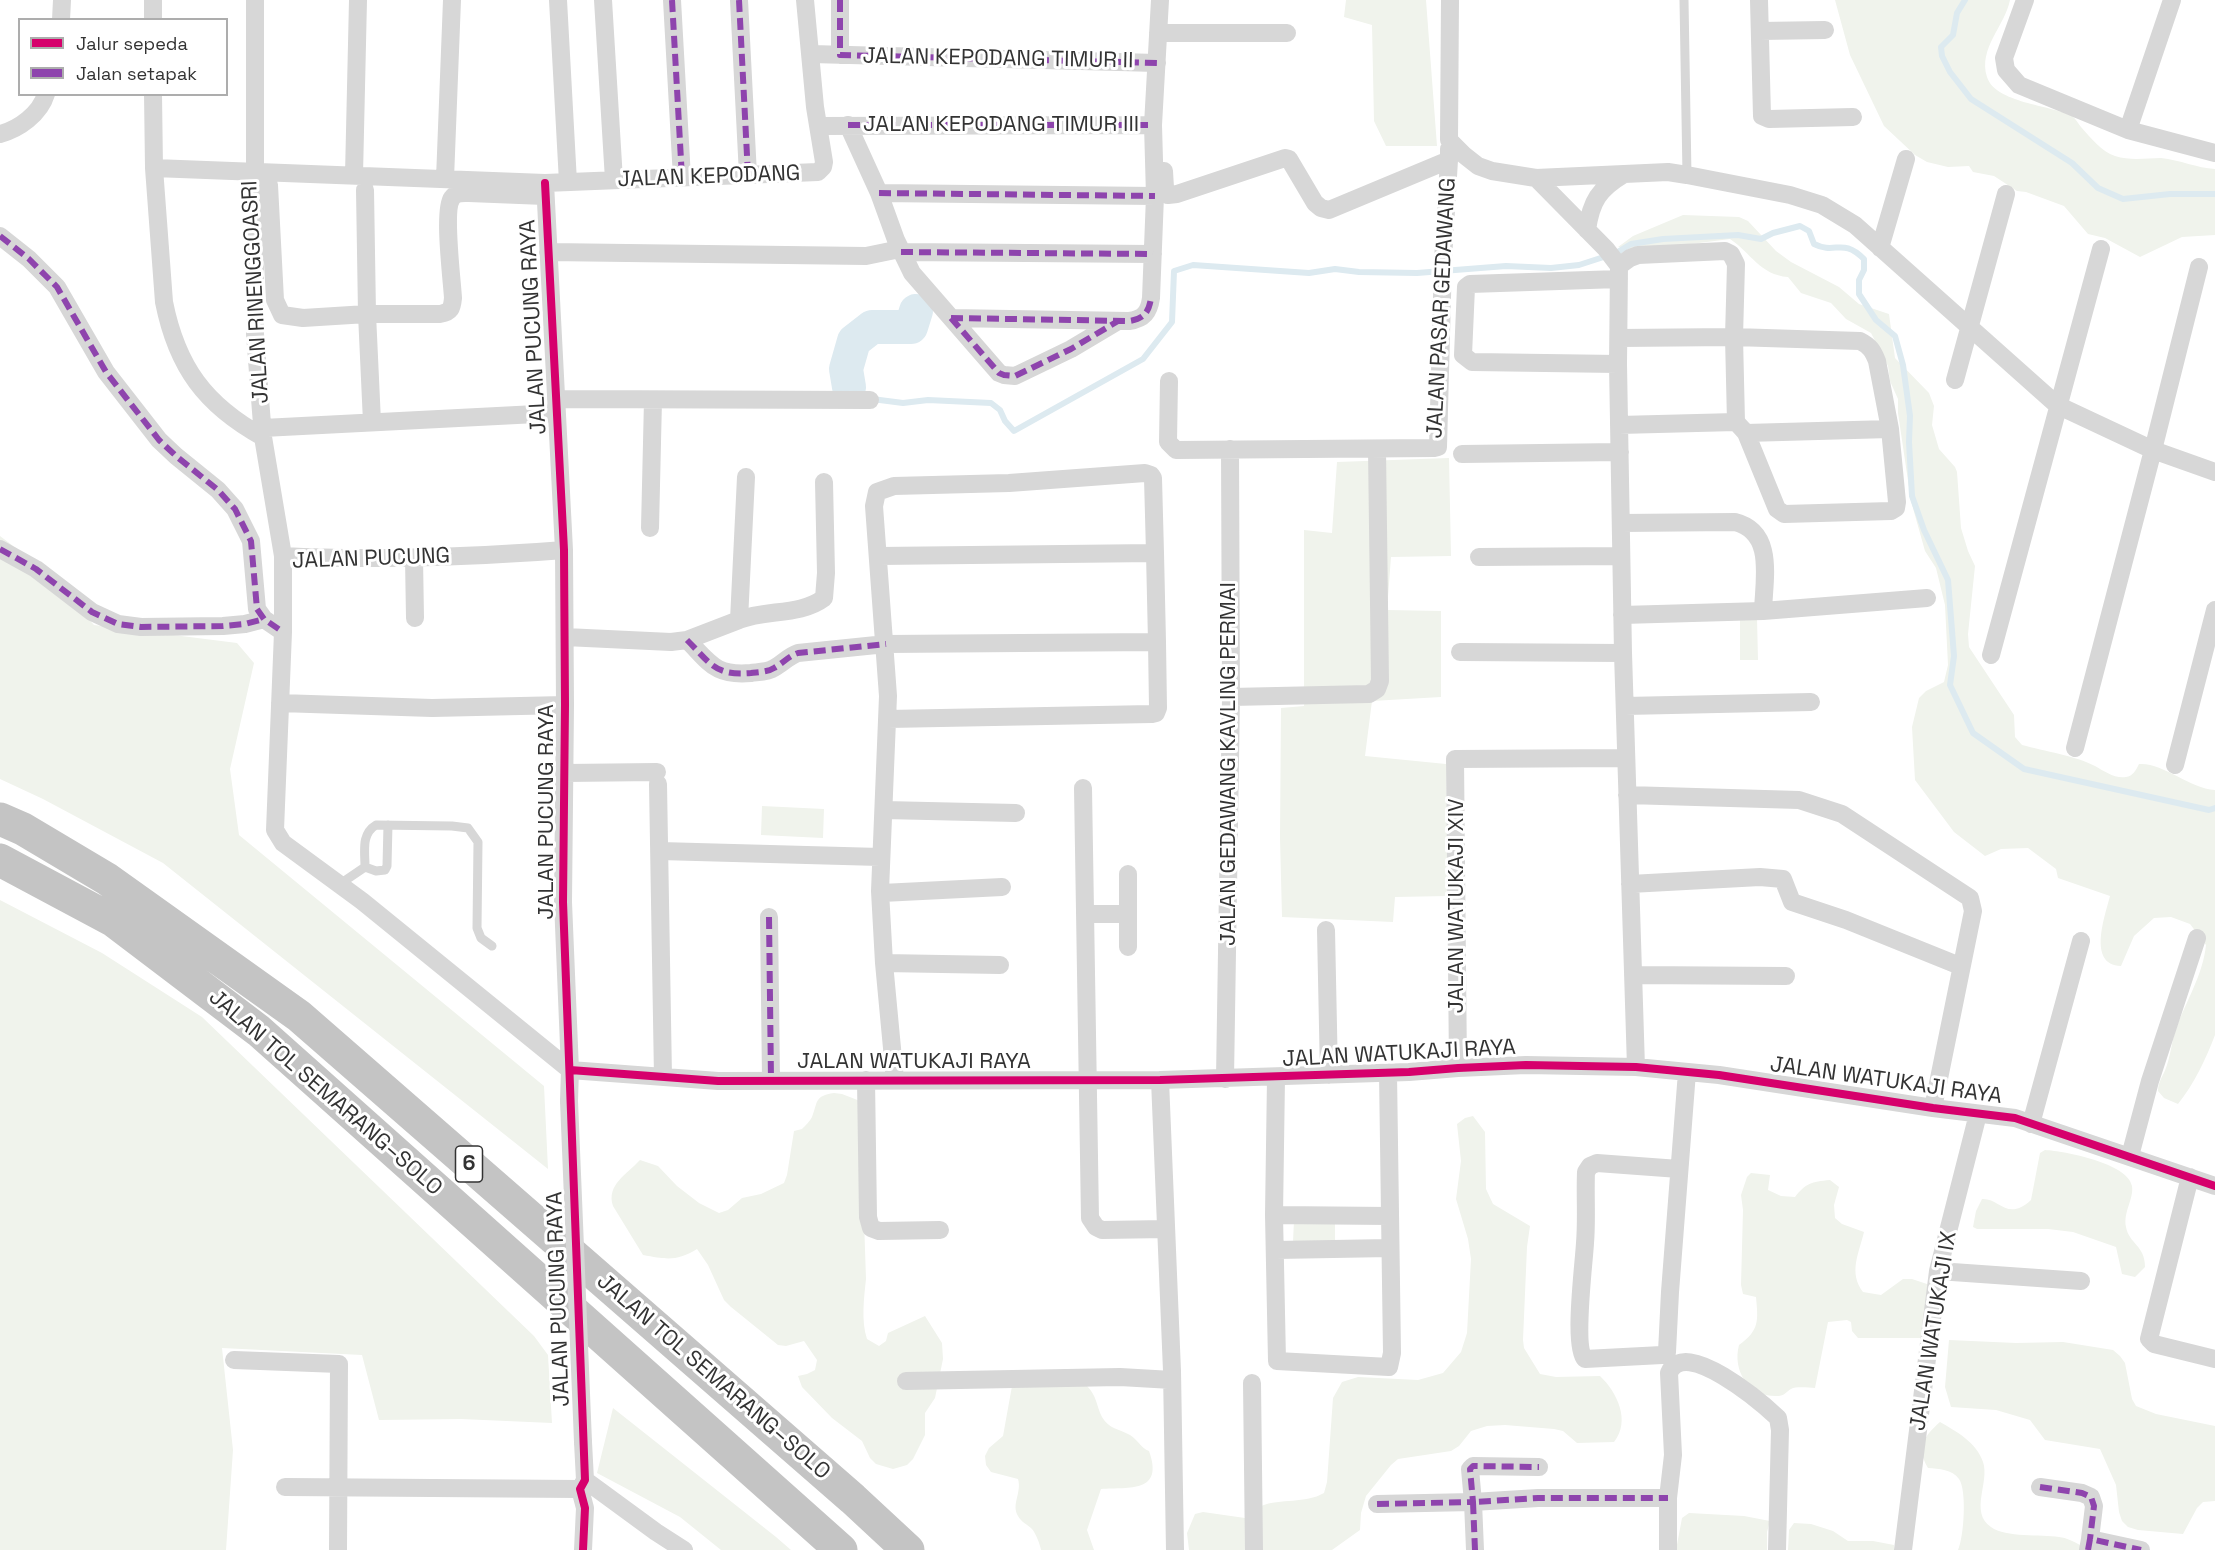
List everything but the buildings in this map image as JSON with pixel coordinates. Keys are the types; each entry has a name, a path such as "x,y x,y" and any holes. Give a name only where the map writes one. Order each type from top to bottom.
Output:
{"highway":[{"name":"JALAN TOL SEMARANG–SOLO","path":"0,819 23,829 107,879 299,1016 844,1491 908,1550"},
{"name":"JALAN TOL SEMARANG–SOLO","path":"0,860 114,921 260,1031 841,1550"}],"street":[{"path":"61,18 62,0"},
{"path":"153,0 153,18"},
{"path":"255,0 254,171 359,182 445,179 545,189"},
{"path":"358,0 359,182 372,422"},
{"path":"445,179 452,0"},
{"path":"558,0 568,182"},
{"path":"603,0 614,180"},
{"path":"672,0 682,178"},
{"path":"739,0 748,175"},
{"name":"JALAN KEPODANG","path":"545,189 568,182 818,172 824,162 805,0"},
{"name":"JALAN KEPODANG TIMUR II","path":"840,0 840,55"},
{"path":"951,318 1129,321 1142,317 1149,308 1155,196 1153,125 1160,0"},
{"name":"JALAN PASAR GEDAWANG","path":"1169,381 1168,442 1176,450 1438,447 1442,287 1449,160 1450,0"},
{"path":"1760,0 1762,116 1769,119 1852,117"},
{"path":"2025,0 2004,58 2006,70 2019,85 2128,130 2215,153"},
{"path":"2128,130 2172,0"},
{"path":"1760,31 1825,30"},
{"path":"1158,33 1287,33"},
{"name":"JALAN KEPODANG TIMUR II","path":"811,54 1156,63"},
{"path":"0,134 24,124 45,96"},
{"name":"JALAN RINENGGOASRI","path":"153,96 154,168 164,303 179,350 207,398 245,427 263,432"},
{"path":"1155,98 1161,124 1165,188 1168,195 1200,187 1285,158 1289,159 1315,203 1329,210 1449,160"},
{"name":"JALAN KEPODANG TIMUR III","path":"848,125 879,193 898,251 912,273 999,373 1015,376 1071,350 1118,321"},
{"name":"JALAN KEPODANG TIMUR III","path":"818,126 1153,125"},
{"path":"1449,140 1478,166 1492,171 1536,178 1668,172 1790,195 1822,205 1855,225 2057,405 2153,450 2215,472"},
{"path":"1880,248 1906,159"},
{"name":"JALAN RINENGGOASRI","path":"154,168 254,171 255,334 263,432 283,556"},
{"path":"1587,230 1593,203 1597,196 1611,182 1624,174"},
{"path":"1536,178 1587,230 1614,263 1619,338 1622,615 1636,1067"},
{"path":"269,185 275,300 282,315 297,318 448,312 452,308 453,298 448,216 450,203 457,194 545,189"},
{"name":"JALAN PUCUNG RAYA","path":"545,189 564,550 563,902 583,1442 582,1484 585,1508 583,1550"},
{"path":"879,193 1155,196"},
{"path":"1955,380 2006,194"},
{"path":"0,236 29,259 57,287 106,372 159,440 218,490 235,509 251,541 257,609 264,619 283,632"},
{"path":"1990,655 2101,249"},
{"name":"JALAN PUCUNG RAYA","path":"548,252 866,256 898,251 1153,254"},
{"path":"1618,364 1472,362 1463,355 1466,287 1470,284 1614,263 1638,255 1725,251 1731,254 1736,264 1734,337 1741,428 1774,504 1784,514 1891,511 1896,508 1890,429 1877,361 1874,351 1868,344 1860,341 1734,337 1619,338"},
{"path":"2075,748 2199,267"},
{"path":"556,406 653,400 870,400"},
{"path":"650,528 653,400"},
{"name":"JALAN PUCUNG RAYA","path":"263,432 556,406"},
{"path":"1619,425 1890,429"},
{"name":"JALAN GEDAWANG KAVLING PERMAI","path":"1225,1079 1231,697 1230,449"},
{"path":"1231,697 1369,693 1377,689 1380,681 1377,449"},
{"path":"1461,454 1620,452"},
{"path":"888,719 1152,714 1158,708 1153,478 1151,475 1145,473 1009,483 894,486 877,492 875,496 886,644 888,719 880,891 894,1080"},
{"path":"739,620 746,477"},
{"path":"565,638 671,642 687,640 751,615 802,609 816,604 824,598 826,573 824,482"},
{"path":"1621,523 1735,522 1743,524 1762,542 1765,555 1763,611"},
{"path":"0,549 36,569 92,612 118,624 141,627 223,626 264,619"},
{"name":"JALAN PUCUNG","path":"564,550 414,558 348,559 283,556 283,632 275,830 283,843 340,884 570,1070"},
{"path":"879,556 1155,553"},
{"path":"1479,557 1621,556"},
{"path":"414,558 415,618"},
{"path":"1622,615 1763,611 1927,598"},
{"path":"2175,765 2215,610"},
{"path":"687,640 715,668 726,674 773,669 798,653 886,644 1157,642"},
{"path":"1460,652 1623,653"},
{"path":"1625,706 1811,702"},
{"path":"280,703 432,708 565,705"},
{"name":"JALAN WATUKAJI XIV","path":"1458,1068 1455,759 1626,758"},
{"path":"565,772 658,778 663,1077"},
{"path":"1083,788 1089,1207 1092,1222 1102,1230 1166,1229"},
{"path":"1627,795 1799,800 1842,814 1970,898 1973,911 1933,1108"},
{"path":"884,810 1016,813"},
{"path":"660,851 880,857"},
{"path":"1128,874 1128,947"},
{"path":"1630,884 1760,877 1783,879 1792,902 1846,920 1960,966"},
{"path":"880,891 882,893 1002,887"},
{"path":"1085,914 1128,914"},
{"path":"769,917 771,1080"},
{"path":"1326,930 1329,1076"},
{"path":"2130,1156 2150,1082 2197,938"},
{"path":"2031,1124 2081,942"},
{"path":"884,963 999,965"},
{"path":"1633,975 1786,976"},
{"name":"JALAN WATUKAJI RAYA","path":"570,1070 718,1081 1087,1078 1160,1080 1329,1076 1526,1065 1636,1067 1719,1075 1933,1108 2015,1118 2190,1177 2214,1182"},
{"path":"1679,1169 1597,1163 1590,1166 1586,1172 1586,1241 1580,1308 1581,1350 1585,1359 1662,1355 1667,1352 1687,1072"},
{"path":"1276,1078 1274,1215 1277,1361 1386,1367 1391,1365 1392,1353 1389,1073"},
{"path":"866,1080 868,1217 871,1228 879,1231 940,1230"},
{"path":"1160,1080 1172,1375 1175,1550"},
{"name":"JALAN WATUKAJI IX","path":"1903,1550 1938,1271 1978,1114"},
{"path":"2190,1177 2149,1339 2154,1344 2215,1359"},
{"path":"1274,1215 1390,1216"},
{"path":"1276,1250 1390,1248"},
{"path":"1938,1271 2081,1281"},
{"path":"234,1360 339,1364 338,1550"},
{"path":"1668,1550 1668,1498 1673,1455 1669,1373 1673,1365 1678,1363 1693,1363 1711,1368 1729,1379 1778,1419 1780,1430 1777,1550"},
{"path":"906,1381 1172,1375"},
{"path":"1252,1383 1254,1550"},
{"path":"1475,1550 1470,1469 1473,1466 1539,1467"},
{"path":"285,1487 582,1484 684,1550"},
{"path":"2040,1487 2082,1493 2091,1497 2094,1506 2089,1544 2141,1550"},
{"path":"1377,1504 1538,1498 1668,1498"}],"lane":[{"path":"1684,0 1687,175"},
{"path":"365,867 367,833 376,825 468,828 478,842 477,928 481,938 492,946"},
{"path":"340,884 365,867 385,870 388,825"}],"shaded area":[{"path":"1346,0 1426,0 1437,146 1386,146 1374,121 1372,25 1344,17"},
{"path":"1835,0 2010,0 1986,56 1987,77 1992,86 2012,98 2072,116 2096,144 2115,156 2133,159 2161,158 2215,169 2215,235 2182,237 2140,257 2105,238 2088,234 2064,206 2017,191 1994,176 1973,172 1969,166 1948,167 1927,162 1915,155 1884,126 1850,55"},
{"path":"1683,215 1739,217 1748,221 1776,251 1791,262 1839,287 1859,304 1889,314 1895,358 1929,393 1934,406 1932,425 1939,449 1957,472 1961,528 1975,566 1968,634 1969,647 2014,715 2015,737 2022,745 2079,759 2118,777 2131,775 2139,764 2148,764 2195,785 2215,790 2215,1035 2199,1071 2178,1104 2164,1098 2158,1091 2176,1029 2198,977 2204,956 2206,945 2190,924 2171,917 2154,918 2134,936 2121,966 2111,964 2104,957 2101,949 2102,927 2110,896 2058,878 2056,869 2028,848 2001,849 1985,856 1954,832 1915,780 1912,727 1919,698 1926,691 1944,682 1948,665 1945,605 1936,568 1925,551 1911,501 1898,399 1890,381 1888,366 1871,333 1846,319 1831,303 1801,293 1788,277 1763,268 1730,239 1637,251 1618,247 1633,236"},
{"path":"1449,458 1451,556 1391,557 1387,610 1441,611 1441,697 1372,701 1365,756 1446,764 1448,896 1395,897 1393,922 1282,917 1281,708 1304,706 1304,530 1332,533 1337,462"},
{"path":"0,536 41,567 94,625 237,643 254,663 230,769 239,835 544,1086 548,1169 163,863 43,799 0,779"},
{"path":"1740,618 1757,618 1758,660 1740,660"},
{"path":"762,806 824,809 823,838 761,835"},
{"path":"0,900 102,953 202,1017 534,1336 548,1355 552,1423 461,1419 379,1420 362,1355 222,1348 233,1450 226,1550 0,1550"},
{"path":"834,1093 860,1101 866,1279 864,1317 867,1339 879,1346 886,1341 888,1333 925,1316 942,1343 943,1359 935,1398 925,1413 925,1435 913,1459 907,1465 893,1469 876,1464 870,1458 862,1441 832,1418 802,1387 798,1376 815,1370 817,1360 804,1341 786,1346 778,1345 731,1307 724,1300 708,1265 697,1249 677,1258 643,1255 613,1206 612,1192 615,1186 640,1160 658,1166 677,1186 699,1203 719,1213 728,1210 742,1198 761,1194 784,1183 794,1131 802,1129 809,1122 820,1098"},
{"path":"1473,1116 1485,1132 1486,1189 1493,1204 1530,1226 1527,1247 1524,1348 1540,1374 1556,1377 1600,1376 1612,1390 1622,1416 1619,1434 1614,1442 1577,1443 1563,1431 1554,1429 1505,1425 1487,1426 1471,1431 1459,1446 1451,1451 1398,1459 1366,1496 1361,1513 1360,1530 1332,1550 1189,1550 1187,1533 1195,1514 1203,1512 1245,1518 1261,1506 1309,1499 1324,1493 1327,1482 1333,1398 1342,1382 1358,1377 1418,1380 1443,1373 1461,1352 1467,1333 1471,1259 1468,1239 1456,1199 1461,1161 1457,1124"},
{"path":"2045,1150 2094,1160 2108,1165 2128,1178 2132,1191 2125,1221 2126,1227 2130,1237 2140,1249 2145,1267 2135,1277 2122,1274 2116,1247 2073,1232 1973,1227 1976,1211 1982,1199 2010,1209 2023,1206 2031,1200 2040,1153"},
{"path":"1751,1173 1770,1175 1768,1190 1781,1196 1795,1197 1810,1184 1830,1180 1839,1187 1834,1205 1835,1218 1842,1224 1864,1232 1855,1270 1863,1292 1881,1295 1903,1279 1912,1279 1930,1285 1922,1338 1858,1338 1852,1331 1851,1322 1847,1320 1828,1322 1815,1388 1794,1388 1779,1396 1759,1393 1751,1388 1741,1373 1737,1355 1739,1345 1751,1334 1757,1318 1756,1297 1743,1294 1741,1285 1743,1210 1741,1195 1747,1177"},
{"path":"1294,1220 1335,1221 1335,1243 1293,1242"},
{"path":"1949,1340 2016,1343 2063,1342 2113,1350 2125,1363 2132,1399 2136,1406 2156,1414 2215,1426 2215,1501 2203,1502 2197,1508 2183,1534 2128,1527 2122,1521 2116,1485 2100,1449 2045,1440 2030,1420 1996,1410 1951,1407 1945,1387"},
{"path":"1012,1386 1087,1386 1093,1393 1105,1421 1130,1435 1149,1451 1152,1474 1148,1481 1133,1487 1101,1489 1087,1530 1094,1550 1041,1550 1033,1531 1016,1512 1018,1479 991,1472 986,1465 985,1456 989,1448 1003,1436"},
{"path":"613,1408 791,1550 721,1550 680,1517 597,1473"},
{"path":"1940,1422 1965,1438 1980,1455 1984,1470 1981,1513 1991,1527 2005,1533 2065,1538 2080,1545 2080,1550 1958,1550 1964,1514 1962,1485 1953,1473 1928,1468 1924,1461 1922,1448 1926,1437"},
{"path":"1689,1513 1744,1516 1770,1521 1767,1532 1767,1550 1676,1550 1682,1518"},
{"path":"1794,1523 1811,1524 1833,1531 1848,1541 1873,1541 1894,1545 1894,1550 1788,1550 1789,1530"}],"waterway":[{"path":"1965,0 1957,13 1953,35 1941,47 1942,56 1950,72 1971,99 2072,163 2098,188 2123,199 2170,194 2215,194"},
{"path":"872,399 903,403 928,400 991,403 1000,410 1005,421 1014,431 1143,359 1172,322 1174,271 1193,265 1309,273 1335,269 1359,272 1417,273 1506,266 1551,268 1579,265 1616,253 1631,244 1663,239 1738,235 1761,239 1773,233 1800,226 1809,231 1814,244 1828,248 1844,247 1856,252 1864,259 1864,270 1859,280 1859,294 1876,320 1895,336 1903,365 1910,416 1912,496 1924,530 1948,580 1954,656 1950,685 1973,733 2024,769 2209,810 2215,808"},
{"path":"849,387 846,369 854,341 872,327 911,327 916,311"},
{"path":"849,387 860,396"}],"marked path":[{"path":"672,0 682,178"},
{"path":"739,0 748,175"},
{"path":"840,0 840,55 1157,63"},
{"path":"848,125 1153,125"},
{"path":"879,193 1155,196"},
{"path":"0,236 29,259 57,287 106,372 159,440 218,490 235,509 251,541 257,609 264,619 283,632"},
{"path":"901,252 1153,254"},
{"path":"951,318 1129,321 1145,314 1151,298"},
{"path":"951,318 999,373 1015,376 1071,349 1118,321"},
{"path":"0,549 36,569 92,612 118,624 141,627 223,626 264,619"},
{"path":"687,640 714,667 739,673 769,670 798,653 886,644"},
{"path":"769,917 771,1080"},
{"path":"1377,1504 1473,1502 1470,1469 1473,1466 1539,1467"},
{"path":"2040,1487 2082,1493 2091,1497 2094,1506 2090,1539"},
{"path":"1475,1550 1473,1502 1538,1498 1668,1498"},
{"path":"2088,1550 2090,1539 2141,1550"}],"cycle path":[{"path":"545,183 564,550 563,902 585,1480 580,1489 585,1508 583,1550"},
{"path":"570,1070 718,1081 1160,1080 1409,1072 1526,1065 1636,1067 1719,1075 1933,1108 2015,1118 2215,1186"}]}
